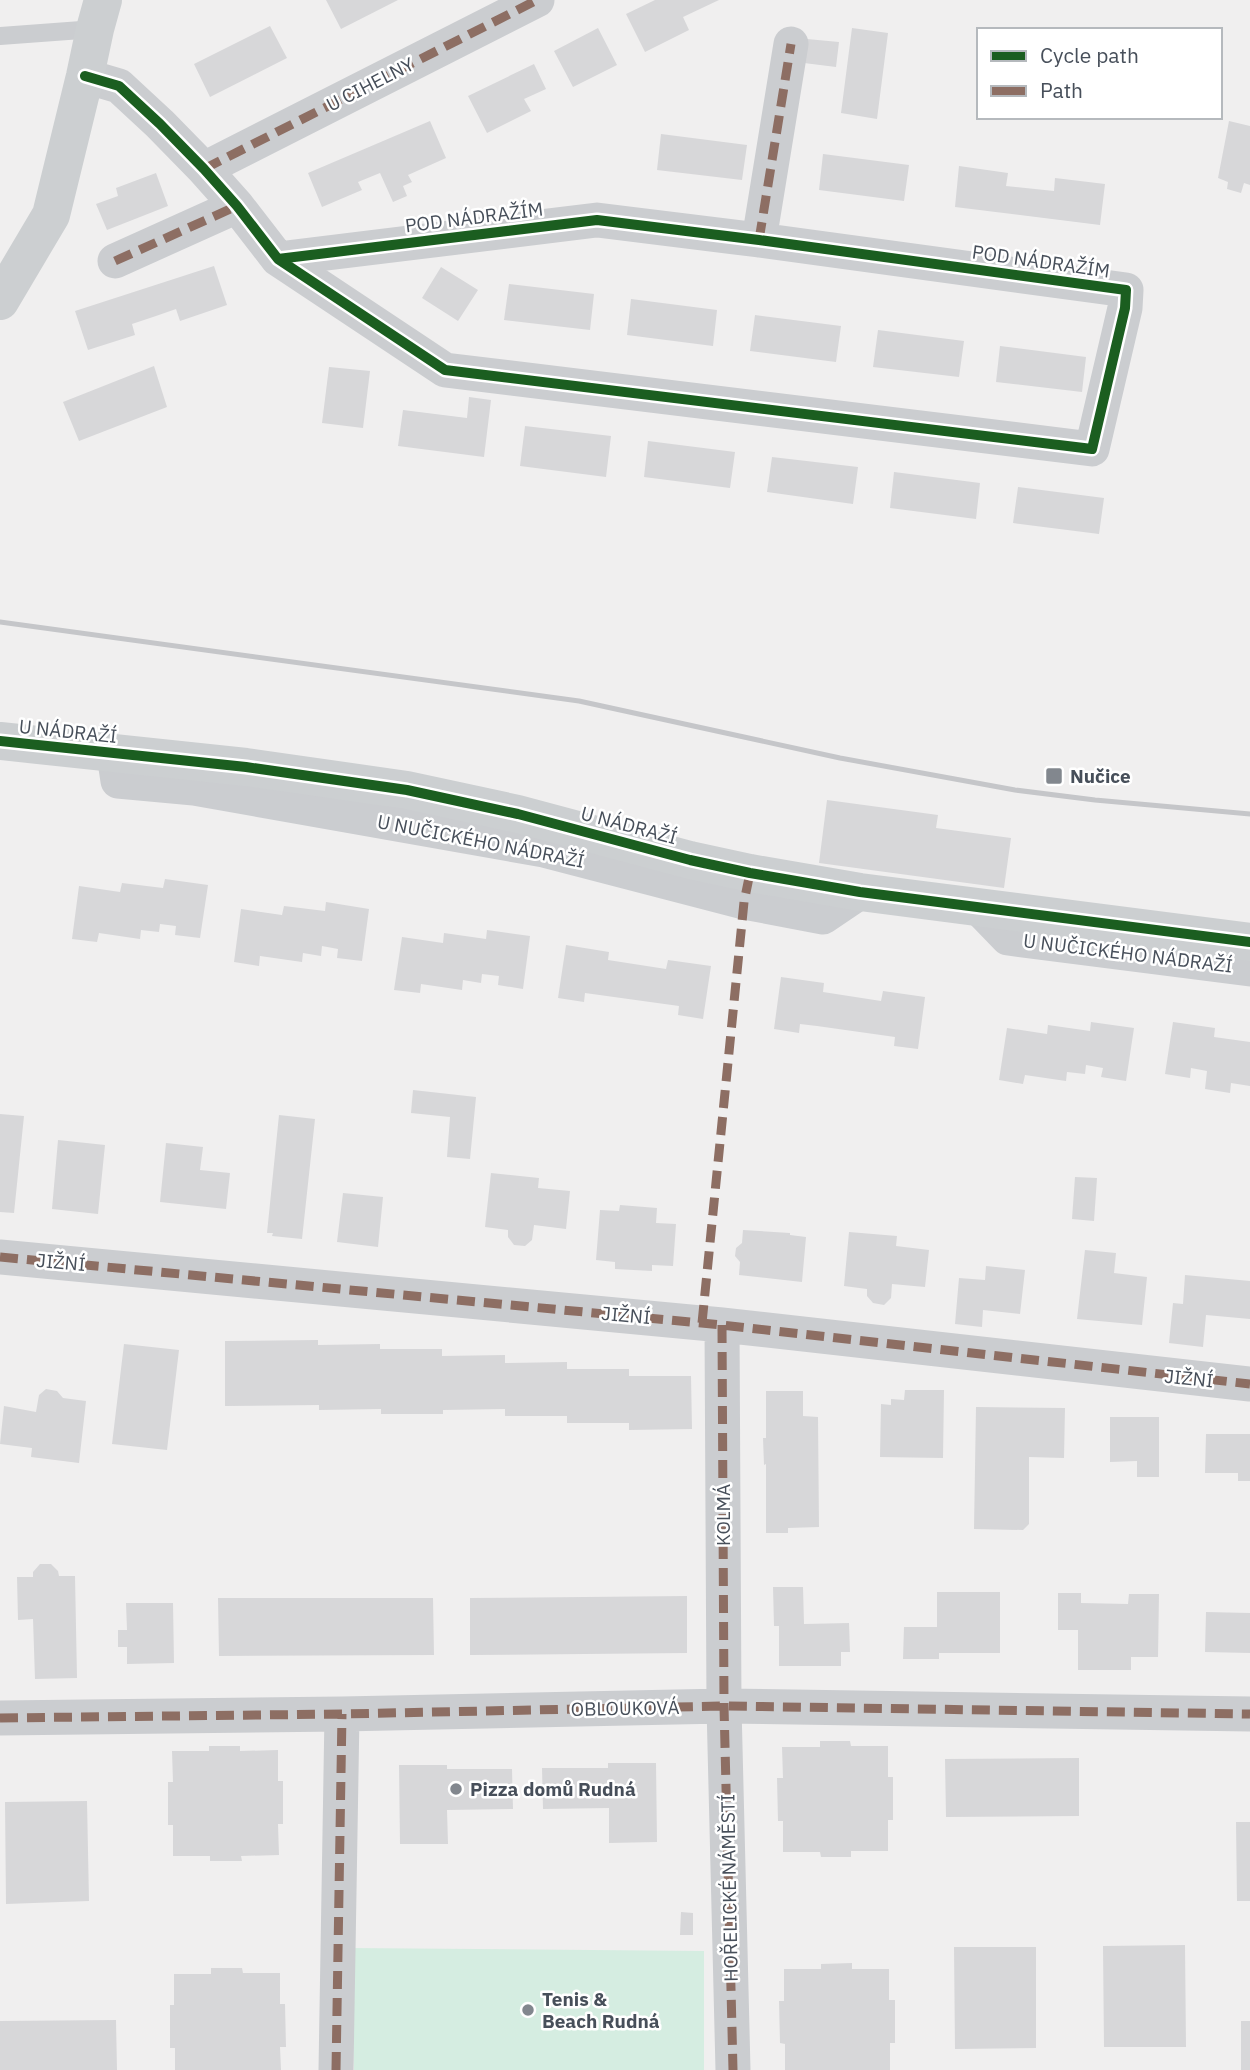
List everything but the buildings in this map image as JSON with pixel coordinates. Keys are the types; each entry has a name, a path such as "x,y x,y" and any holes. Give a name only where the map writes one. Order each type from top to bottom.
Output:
{"street":[{"name":"U CIHELNY","path":"204,169 537,0"},
{"path":"0,301 51,215 99,15"},
{"path":"760,240 791,44"},
{"name":"POD NÁDRAŽÍM","path":"85,76 119,86 204,169 278,259 445,370 1092,449 1125,308 1126,290 597,220 278,259"},
{"path":"115,261 237,206"},
{"name":"U NÁDRAŽÍ","path":"0,741 246,767 407,790 518,814 690,860 750,873 860,892 1250,942"},
{"name":"U NUČICKÉHO NÁDRAŽÍ","path":"978,907 1009,938 1250,969"},
{"name":"JIŽNÍ","path":"0,1257 722,1325 1250,1384"},
{"name":"KOLMÁ","path":"722,1325 724,1706"},
{"name":"OBLOUKOVÁ","path":"0,1718 724,1706 1250,1714"},
{"name":"HOŘELICKÉ NÁMĚSTÍ","path":"724,1706 733,2070"},
{"path":"336,2070 342,1714"}],"lane":[{"path":"0,36 99,15"}],"green space":[{"name":"Tenis & Beach Rudná","path":"350,1948 704,1951 704,2070 354,2070"}],"railway":[{"path":"0,622 579,701 840,758 1015,790 1250,814"}],"marked path":[{"path":"204,169 537,0"},
{"path":"759,240 791,44"},
{"path":"115,261 237,206"},
{"path":"702,1323 744,902 750,873"},
{"path":"0,1257 722,1325 1250,1384"},
{"path":"722,1325 724,1706 733,2070"},
{"path":"0,1718 724,1706 1250,1714"},
{"path":"336,2070 342,1714"}],"cycle path":[{"path":"85,76 119,86 160,124 237,206 278,259 445,370 1092,449 1125,308 1126,290 597,220 278,259"},
{"path":"0,741 246,767 407,790 518,814 690,860 750,873 860,892 1250,942"}],"place":[{"name":"Nučice","path":"1054,776"},
{"name":"Pizza domů Rudná","path":"456,1789"},
{"name":"Tenis & Beach Rudná","path":"528,2010"}]}
